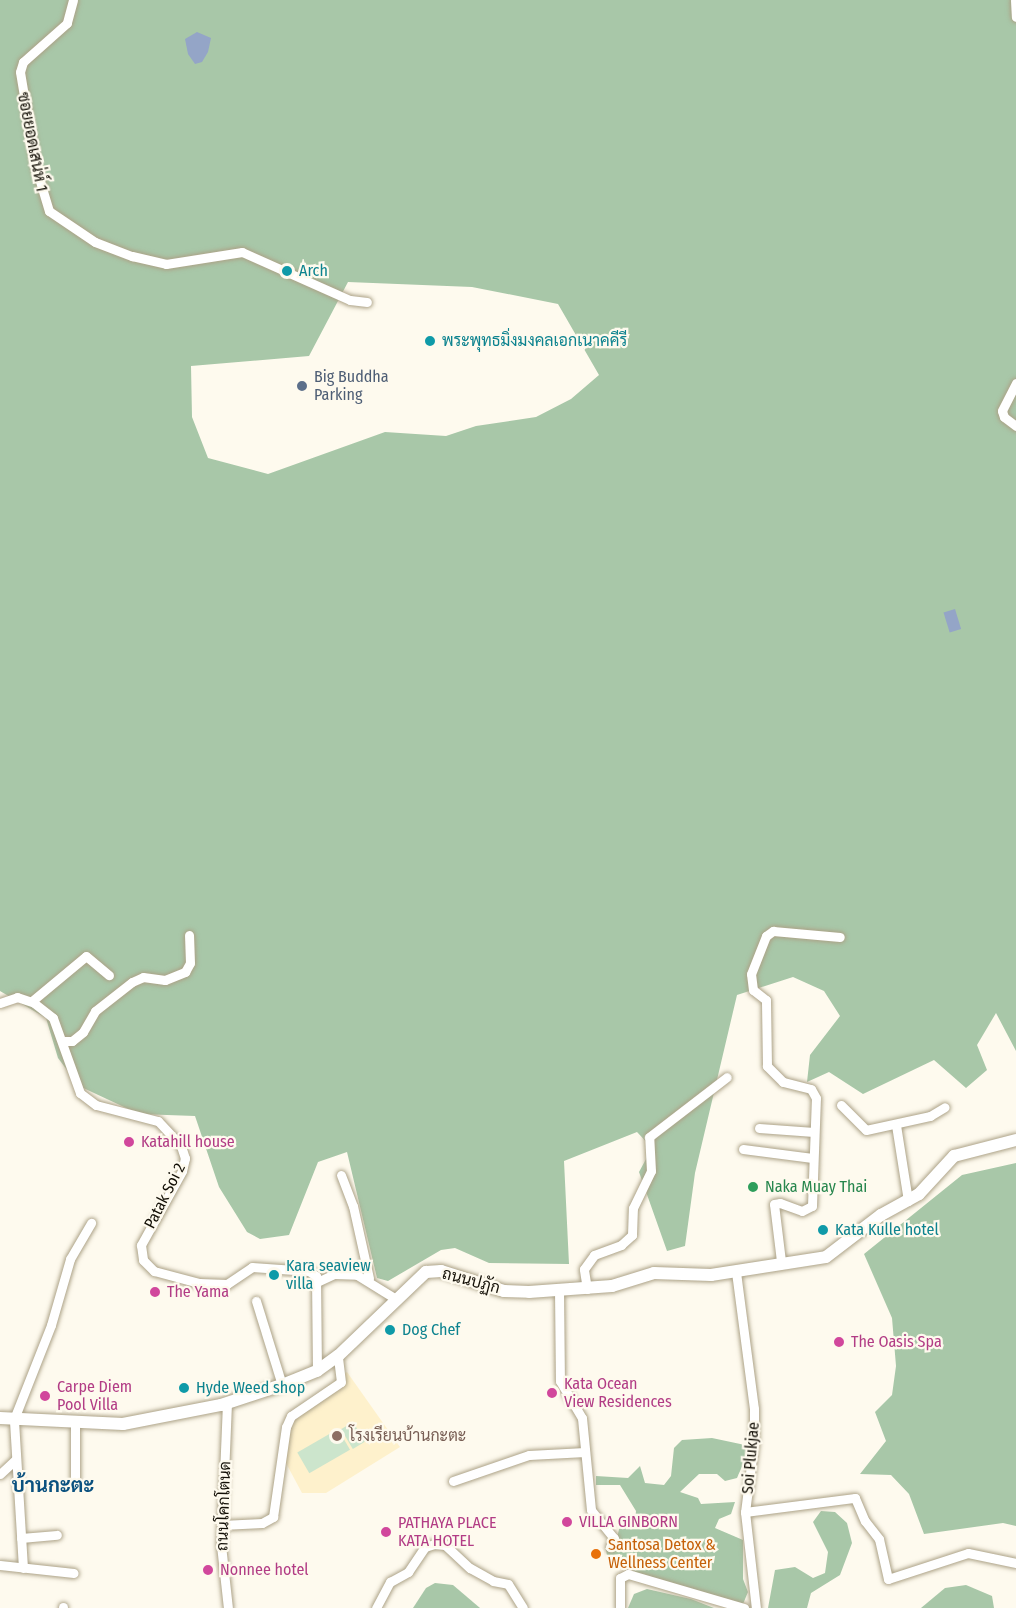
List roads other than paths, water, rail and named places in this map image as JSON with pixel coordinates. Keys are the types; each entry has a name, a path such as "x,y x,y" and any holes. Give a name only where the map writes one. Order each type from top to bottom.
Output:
{"main road":[{"name":"ถนนปฏัก","path":"0,1418 123,1424 227,1403 282,1385 317,1371 338,1356 426,1272 441,1271 504,1291 587,1289 654,1273 736,1272 781,1262 826,1257 837,1252 880,1215 908,1202 954,1156 1016,1140"}],"street":[{"name":"ซอยยอดเสน่ห์ 1","path":"73,0 67,23 23,62 20,72 36,168 49,212 94,242 132,256 166,264 242,252 343,297 367,302"},
{"path":"1015,0 1016,17"},
{"path":"1016,383 1002,411 1004,417 1016,426"},
{"path":"781,1262 774,1204 780,1203 802,1211 812,1206 816,1098 811,1089 783,1082 767,1066 766,1000 753,990 751,974 766,936 773,931 840,937"},
{"path":"62,1041 72,1041 84,1032 95,1011 132,982 153,976 165,980 185,972 190,963 189,935"},
{"path":"0,1003 17,997 32,1002 86,956 109,975"},
{"name":"Patak Soi 2","path":"32,1002 53,1018 72,1078 80,1093 96,1105 158,1121 181,1146 185,1158 182,1171 141,1245 143,1260 154,1271 199,1283 227,1284 252,1267 272,1267 309,1271 317,1282"},
{"path":"587,1289 584,1269 594,1256 621,1245 632,1234 633,1208 651,1171 649,1137 727,1077"},
{"path":"841,1105 866,1130 930,1116 945,1107"},
{"path":"896,1125 908,1202"},
{"path":"759,1128 814,1132"},
{"path":"743,1149 812,1158"},
{"path":"341,1174 356,1216 369,1278"},
{"path":"23,1568 14,1419 51,1325 70,1259 92,1223"},
{"name":"Soi Plukjae","path":"736,1272 754,1409 754,1442 745,1512 756,1608"},
{"path":"317,1371 317,1282 334,1274 369,1278 396,1299"},
{"path":"558,1290 560,1381 582,1418 591,1510 614,1538 610,1547"},
{"path":"256,1301 282,1385"},
{"path":"222,1525 262,1522 273,1517 286,1427 291,1416 341,1382 338,1356"},
{"name":"ถนนโคกโตนด","path":"227,1403 222,1525 228,1608"},
{"path":"75,1422 75,1480"},
{"path":"453,1481 529,1455 585,1452"},
{"path":"0,1474 16,1459"},
{"path":"745,1512 855,1498 865,1521 879,1539 888,1579 968,1553 1016,1563"},
{"path":"21,1538 57,1535"},
{"path":"376,1608 390,1582 408,1572 425,1547 434,1544 445,1545 470,1568 493,1581 508,1584 523,1608"},
{"path":"0,1565 74,1573"},
{"path":"620,1608 620,1578 628,1574 744,1608"}],"water":[{"path":"197,32 211,38 208,52 202,62 195,64 188,54 185,39"},
{"path":"955,609 961,629 950,633 944,613"}],"place":[{"name":"Arch","path":"287,271"},
{"name":"พระพุทธมิ่งมงคลเอกเนาคคีรี","path":"430,341"},
{"name":"Big Buddha Parking","path":"302,386"},
{"name":"Katahill house","path":"129,1142"},
{"name":"Naka Muay Thai","path":"753,1187"},
{"name":"Kata Kulle hotel","path":"823,1230"},
{"name":"Kara seaview villa","path":"274,1275"},
{"name":"The Yama","path":"155,1292"},
{"name":"Dog Chef","path":"390,1330"},
{"name":"The Oasis Spa","path":"839,1342"},
{"name":"Hyde Weed shop","path":"184,1388"},
{"name":"Kata Ocean View Residences","path":"552,1393"},
{"name":"Carpe Diem Pool Villa","path":"45,1396"},
{"name":"โรงเรียนบ้านกะตะ","path":"337,1436"},
{"name":"VILLA GINBORN","path":"567,1522"},
{"name":"PATHAYA PLACE KATA HOTEL","path":"386,1532"},
{"name":"Santosa Detox & Wellness Center","path":"596,1554"},
{"name":"Nonnee hotel","path":"208,1570"}],"district":[{"name":"บ้านกะตะ","path":"53,1485"}]}
